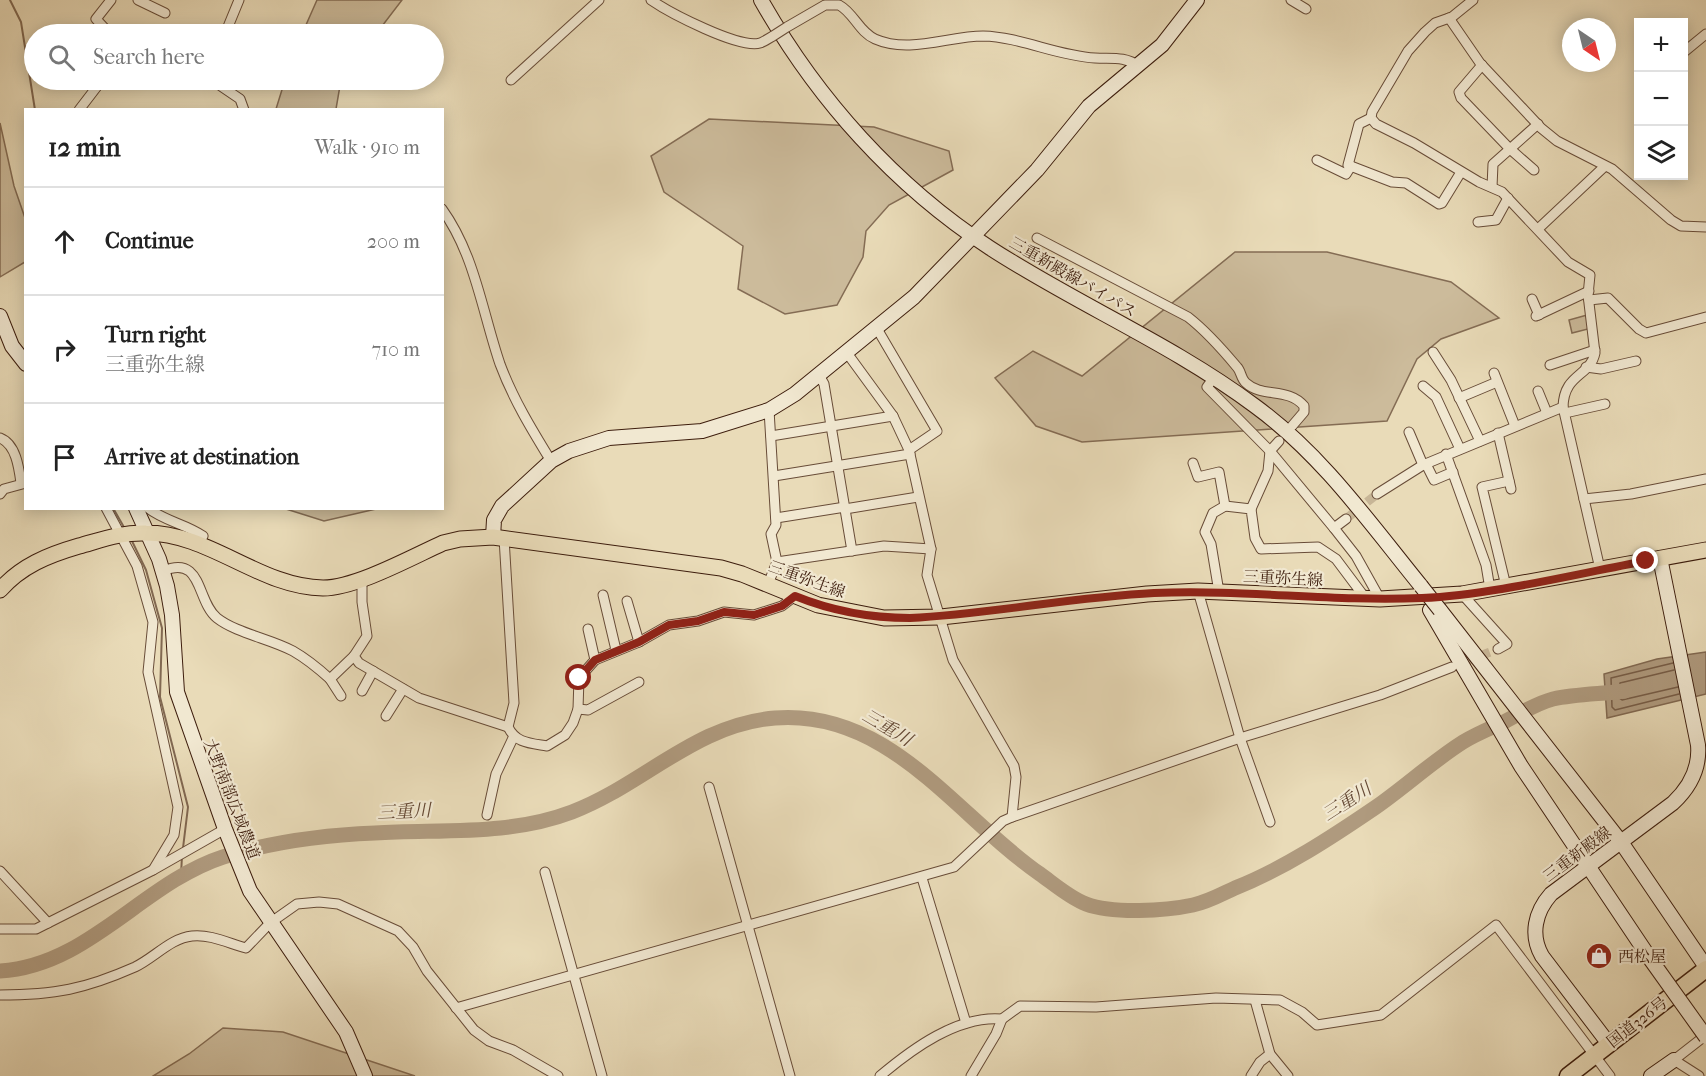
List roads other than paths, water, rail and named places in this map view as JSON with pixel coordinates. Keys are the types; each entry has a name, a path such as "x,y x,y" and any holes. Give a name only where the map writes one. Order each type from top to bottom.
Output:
{"highway":[{"name":"国道326号","path":"1568,1076 1706,968"}],"main road":[{"name":"三重新殿線バイパス","path":"761,0 808,75 838,112 886,164 973,236 1214,377 1258,408 1300,445 1352,498 1435,610 1509,696 1621,842"},
{"path":"498,537 497,513 551,461 569,451 595,441 702,431 769,410 819,375 914,297 1037,170 1089,106 1162,45 1197,0"},
{"path":"0,316 12,346 24,361"},
{"name":"大野南部広域農道","path":"136,510 131,534 163,571 172,615 177,692 226,832 250,891 346,1032 365,1076"},
{"name":"三重弥生線","path":"0,590 13,576 36,561 131,534 185,539 268,576 307,587 326,588 362,578 443,543 460,539 498,537 721,568 768,584 818,605 868,616 910,618 941,617 1147,594 1198,591 1373,599 1462,594 1706,550"},
{"name":"三重新殿線","path":"1609,1044 1542,956 1535,934 1538,913 1545,901 1673,803 1692,778 1699,751 1660,558"},
{"name":"三重新殿線バイパス","path":"1435,610 1521,766 1587,867"},
{"path":"1621,842 1706,968"},
{"path":"1587,867 1706,1036"},
{"path":"1652,1076 1674,1060"}],"street":[{"path":"97,24 96,19 111,0"},
{"path":"138,0 165,13"},
{"path":"229,24 239,0"},
{"path":"511,80 599,0"},
{"path":"651,0 678,18 748,43 760,43 825,5 838,5 850,13 865,32 874,39 928,44 984,36 1076,56 1119,57 1139,66"},
{"path":"1291,0 1306,9"},
{"path":"1473,0 1449,18 1435,23 1408,51 1372,112 1371,118 1376,124 1414,142 1508,198 1568,262 1590,275 1589,296 1595,350 1593,360 1567,385 1563,393 1564,410 1600,569"},
{"path":"1449,18 1482,65 1557,141 1605,165 1640,191 1671,220 1682,226 1706,227"},
{"path":"1688,47 1706,34"},
{"path":"1482,65 1459,92 1461,98 1509,148 1534,170"},
{"path":"81,108 94,90"},
{"path":"227,90 240,99 243,108"},
{"path":"1371,118 1359,124 1348,165 1392,182 1406,183 1439,204 1442,203 1461,172"},
{"path":"1492,187 1491,169 1509,148 1538,124"},
{"path":"1317,160 1346,174 1351,166"},
{"path":"1538,229 1605,165"},
{"path":"1478,222 1496,220 1508,198"},
{"path":"444,212 457,230 466,251 501,365 519,408 551,461"},
{"path":"1037,238 1188,318 1207,332 1239,369 1245,382 1256,388 1296,396 1305,406 1304,412 1292,426"},
{"path":"1532,299 1537,316 1589,296 1611,300 1639,330 1646,333 1706,317"},
{"path":"774,476 910,452 937,431 876,327"},
{"path":"1550,365 1595,350"},
{"path":"1433,352 1480,441"},
{"path":"847,353 893,416 910,452 931,549 927,575 953,660 1014,766 1016,777 1007,819"},
{"path":"1586,367 1601,369 1635,361"},
{"path":"819,375 824,384 852,551"},
{"path":"1214,377 1207,387 1270,451 1356,556 1373,599"},
{"path":"1459,398 1496,378 1515,426"},
{"path":"1423,386 1436,397 1460,449"},
{"path":"1538,391 1547,413"},
{"path":"1377,494 1446,454 1547,413 1605,404"},
{"path":"768,584 777,562 771,534 776,525 776,518 769,410"},
{"path":"771,436 893,416"},
{"path":"1409,432 1434,480 1453,472"},
{"path":"1498,433 1510,485 1482,487 1506,586"},
{"path":"0,438 6,441 18,462 23,483 4,489 0,494"},
{"path":"1279,441 1270,451 1268,471 1251,509 1257,545 1261,549 1318,547 1336,559 1373,599"},
{"path":"1446,454 1486,565 1490,589"},
{"path":"1193,463 1198,477 1219,472 1225,506"},
{"path":"1584,499 1631,494 1706,479"},
{"path":"776,518 918,497"},
{"path":"1219,592 1211,544 1205,532 1213,513 1225,506 1251,509"},
{"path":"108,510 131,534 137,566 153,622 148,672 178,807 174,835 153,870"},
{"path":"152,510 197,532 202,536 199,545"},
{"path":"1334,528 1346,519"},
{"path":"487,815 496,774 513,738 508,727 514,703 498,537"},
{"path":"777,562 896,545 931,549"},
{"path":"163,571 178,566 184,568 193,575 218,619 293,651 330,679 341,696"},
{"path":"330,679 354,656 368,636 362,602 362,578"},
{"path":"1198,591 1240,738 1270,822"},
{"path":"1462,594 1508,644 1498,649"},
{"path":"603,595 616,650"},
{"path":"513,738 547,746 556,743 565,735 578,709 579,678 595,660 639,642 669,625 698,621 724,612 754,615 782,606 795,596"},
{"path":"627,601 639,642"},
{"path":"588,629 595,660"},
{"path":"354,656 359,663 419,698 508,727"},
{"path":"456,1008 922,878 962,862 1007,819 1240,738 1380,695 1452,667"},
{"path":"362,691 373,671"},
{"path":"578,709 588,710 639,682"},
{"path":"386,716 403,688"},
{"path":"709,788 790,1076"},
{"path":"0,929 36,929 153,870 194,846 226,832"},
{"path":"0,871 48,923"},
{"path":"545,872 602,1076"},
{"path":"922,878 966,1023"},
{"path":"0,995 43,995 74,990 137,966 188,936 203,935 246,948 270,923 297,904 319,902 338,904 398,931 413,947 426,971 474,1030 489,1041 513,1050 558,1076"},
{"path":"971,1076 996,1034 1002,1018 1020,1006 1096,1006 1216,998 1280,1000 1302,1012 1317,1025 1381,1015 1496,925 1610,1076"},
{"path":"1255,1000 1270,1054 1288,1076"},
{"path":"886,1074 941,1035 984,1017 1002,1018"},
{"path":"1699,1076 1674,1060 1706,1036"},
{"path":"1251,1076 1253,1070 1270,1054"}],"water":[{"path":"1706,652 1706,694 1607,718 1604,674 1657,659"}],"waterway":[{"path":"10,0 21,22 24,41"},
{"path":"32,90 35,108"},
{"path":"114,510 125,529"},
{"path":"131,539 146,570 162,628 160,697 188,807 183,848"},
{"name":"三重川","path":"0,971 32,966 61,955 88,940 167,885 194,869 223,857 279,843 336,835 475,830 548,820 598,800 670,757 720,731 775,718 816,720 853,730 887,748 919,771 1009,850 1062,890 1086,904 1124,910 1154,910 1199,904 1254,880 1325,841 1376,807 1441,757 1478,734 1547,701 1562,697 1625,691"},
{"path":"181,875 182,856"}],"tunnel":[{"path":"1346,519 1377,494"},
{"path":"1456,665 1498,649"}],"place":[{"name":"西松屋","path":"1599,956"}]}
